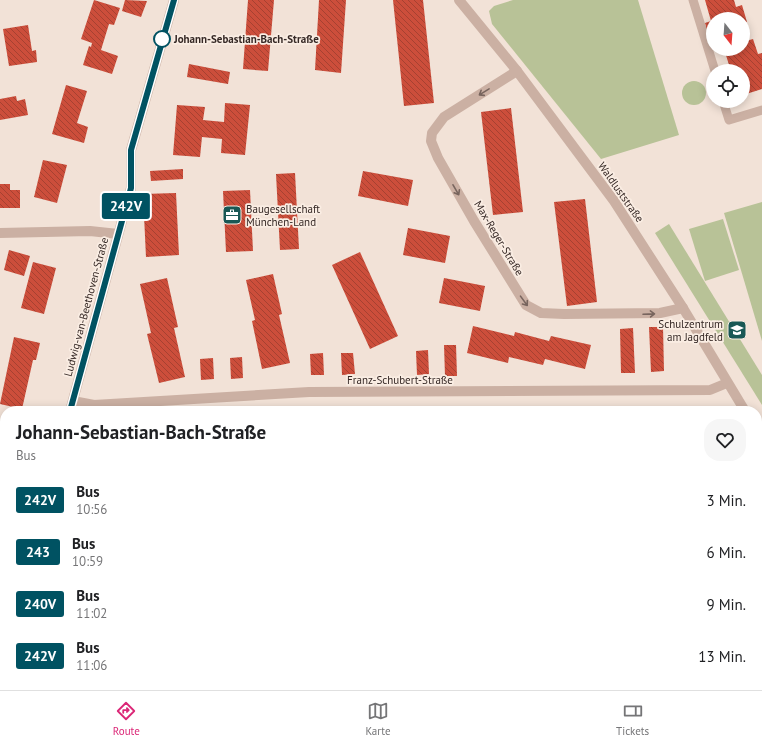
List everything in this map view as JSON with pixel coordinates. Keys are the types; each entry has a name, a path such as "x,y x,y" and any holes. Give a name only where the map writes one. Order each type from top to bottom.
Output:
{"street":[{"name":"Ludwig-van-Beethoven-Straße","path":"71,406 131,188 131,150 174,0"},
{"name":"Waldluststraße","path":"462,1 474,21 517,71 610,196 683,308 741,406"},
{"name":"Max-Reger-Straße","path":"517,71 444,117 432,133 431,141 438,158 471,215 526,305 540,313 564,314 660,313 683,308"},
{"path":"0,234 90,231 118,234"},
{"name":"Franz-Schubert-Straße","path":"71,406 309,392 710,390 728,383"}],"lane":[{"path":"693,0 712,64"},
{"path":"725,108 729,120 762,110"}],"green space":[{"path":"513,0 638,0 679,135 601,159 492,24 489,11 494,6"},
{"path":"694,81 699,82 703,84 706,93 703,102 694,105 685,102 682,93 685,84"},
{"path":"762,202 762,341 724,213"},
{"path":"723,219 739,270 705,281 689,229"},
{"path":"669,224 762,375 762,405 655,233"}],"building":[{"path":"94,0 120,8 114,25 109,24 101,50 118,56 112,74 83,65 89,46 91,47 92,43 81,39"},
{"path":"125,0 147,1 141,17 122,11"},
{"path":"248,0 274,0 268,71 243,69"},
{"path":"319,0 346,0 341,73 315,70"},
{"path":"393,0 423,0 434,103 404,106"},
{"path":"705,0 734,0 736,7 742,5 744,12 708,12"},
{"path":"28,25 32,51 36,50 37,62 9,66 3,29"},
{"path":"753,39 758,54 762,53 762,89 750,93 750,64 729,64 726,56 750,56 750,40"},
{"path":"189,64 230,72 228,84 187,77"},
{"path":"66,85 87,91 77,123 88,127 84,143 52,134"},
{"path":"16,96 17,101 25,99 28,115 0,120 0,99"},
{"path":"225,103 250,105 245,155 221,153 222,139 202,137 200,157 173,155 177,105 205,107 203,120 224,122"},
{"path":"511,108 523,212 493,215 481,112"},
{"path":"43,160 67,165 57,203 34,197"},
{"path":"183,169 183,179 151,181 150,171"},
{"path":"363,171 413,180 408,206 358,196"},
{"path":"295,173 299,249 280,250 276,174"},
{"path":"0,184 10,184 10,190 20,190 20,208 0,208"},
{"path":"250,190 253,251 226,252 223,191"},
{"path":"176,193 179,255 146,257 143,194"},
{"path":"585,199 597,302 567,306 554,202"},
{"path":"408,228 450,236 445,263 403,255"},
{"path":"9,250 30,256 24,276 4,270"},
{"path":"360,252 398,336 370,349 332,265"},
{"path":"33,262 56,268 44,314 21,308"},
{"path":"273,274 282,314 279,315 290,363 262,369 252,321 255,320 246,280"},
{"path":"167,278 178,327 174,328 185,377 159,383 147,334 151,333 140,284"},
{"path":"444,278 485,286 480,311 439,303"},
{"path":"473,326 514,336 515,332 549,341 551,336 591,345 585,369 545,359 543,365 509,357 508,363 467,353"},
{"path":"649,327 663,327 664,371 651,372"},
{"path":"633,328 635,373 621,373 620,329"},
{"path":"14,337 40,343 36,360 33,360 23,406 9,406 0,404"},
{"path":"444,345 456,345 457,376 445,376"},
{"path":"428,350 429,374 417,375 416,351"},
{"path":"323,353 324,375 311,375 310,354"},
{"path":"341,353 353,353 355,374 342,375"},
{"path":"242,357 243,378 231,379 230,358"},
{"path":"213,358 214,379 201,380 200,359"}],"bus line":[{"name":"242V","path":"71,406 131,188 131,150 151,85 162,38 174,0"}],"place":[{"name":"Johann-Sebastian-Bach-Straße","path":"162,39"},
{"name":"Baugesellschaft München-Land","path":"232,215"},
{"name":"Schulzentrum am Jagdfeld","path":"737,330"}]}
